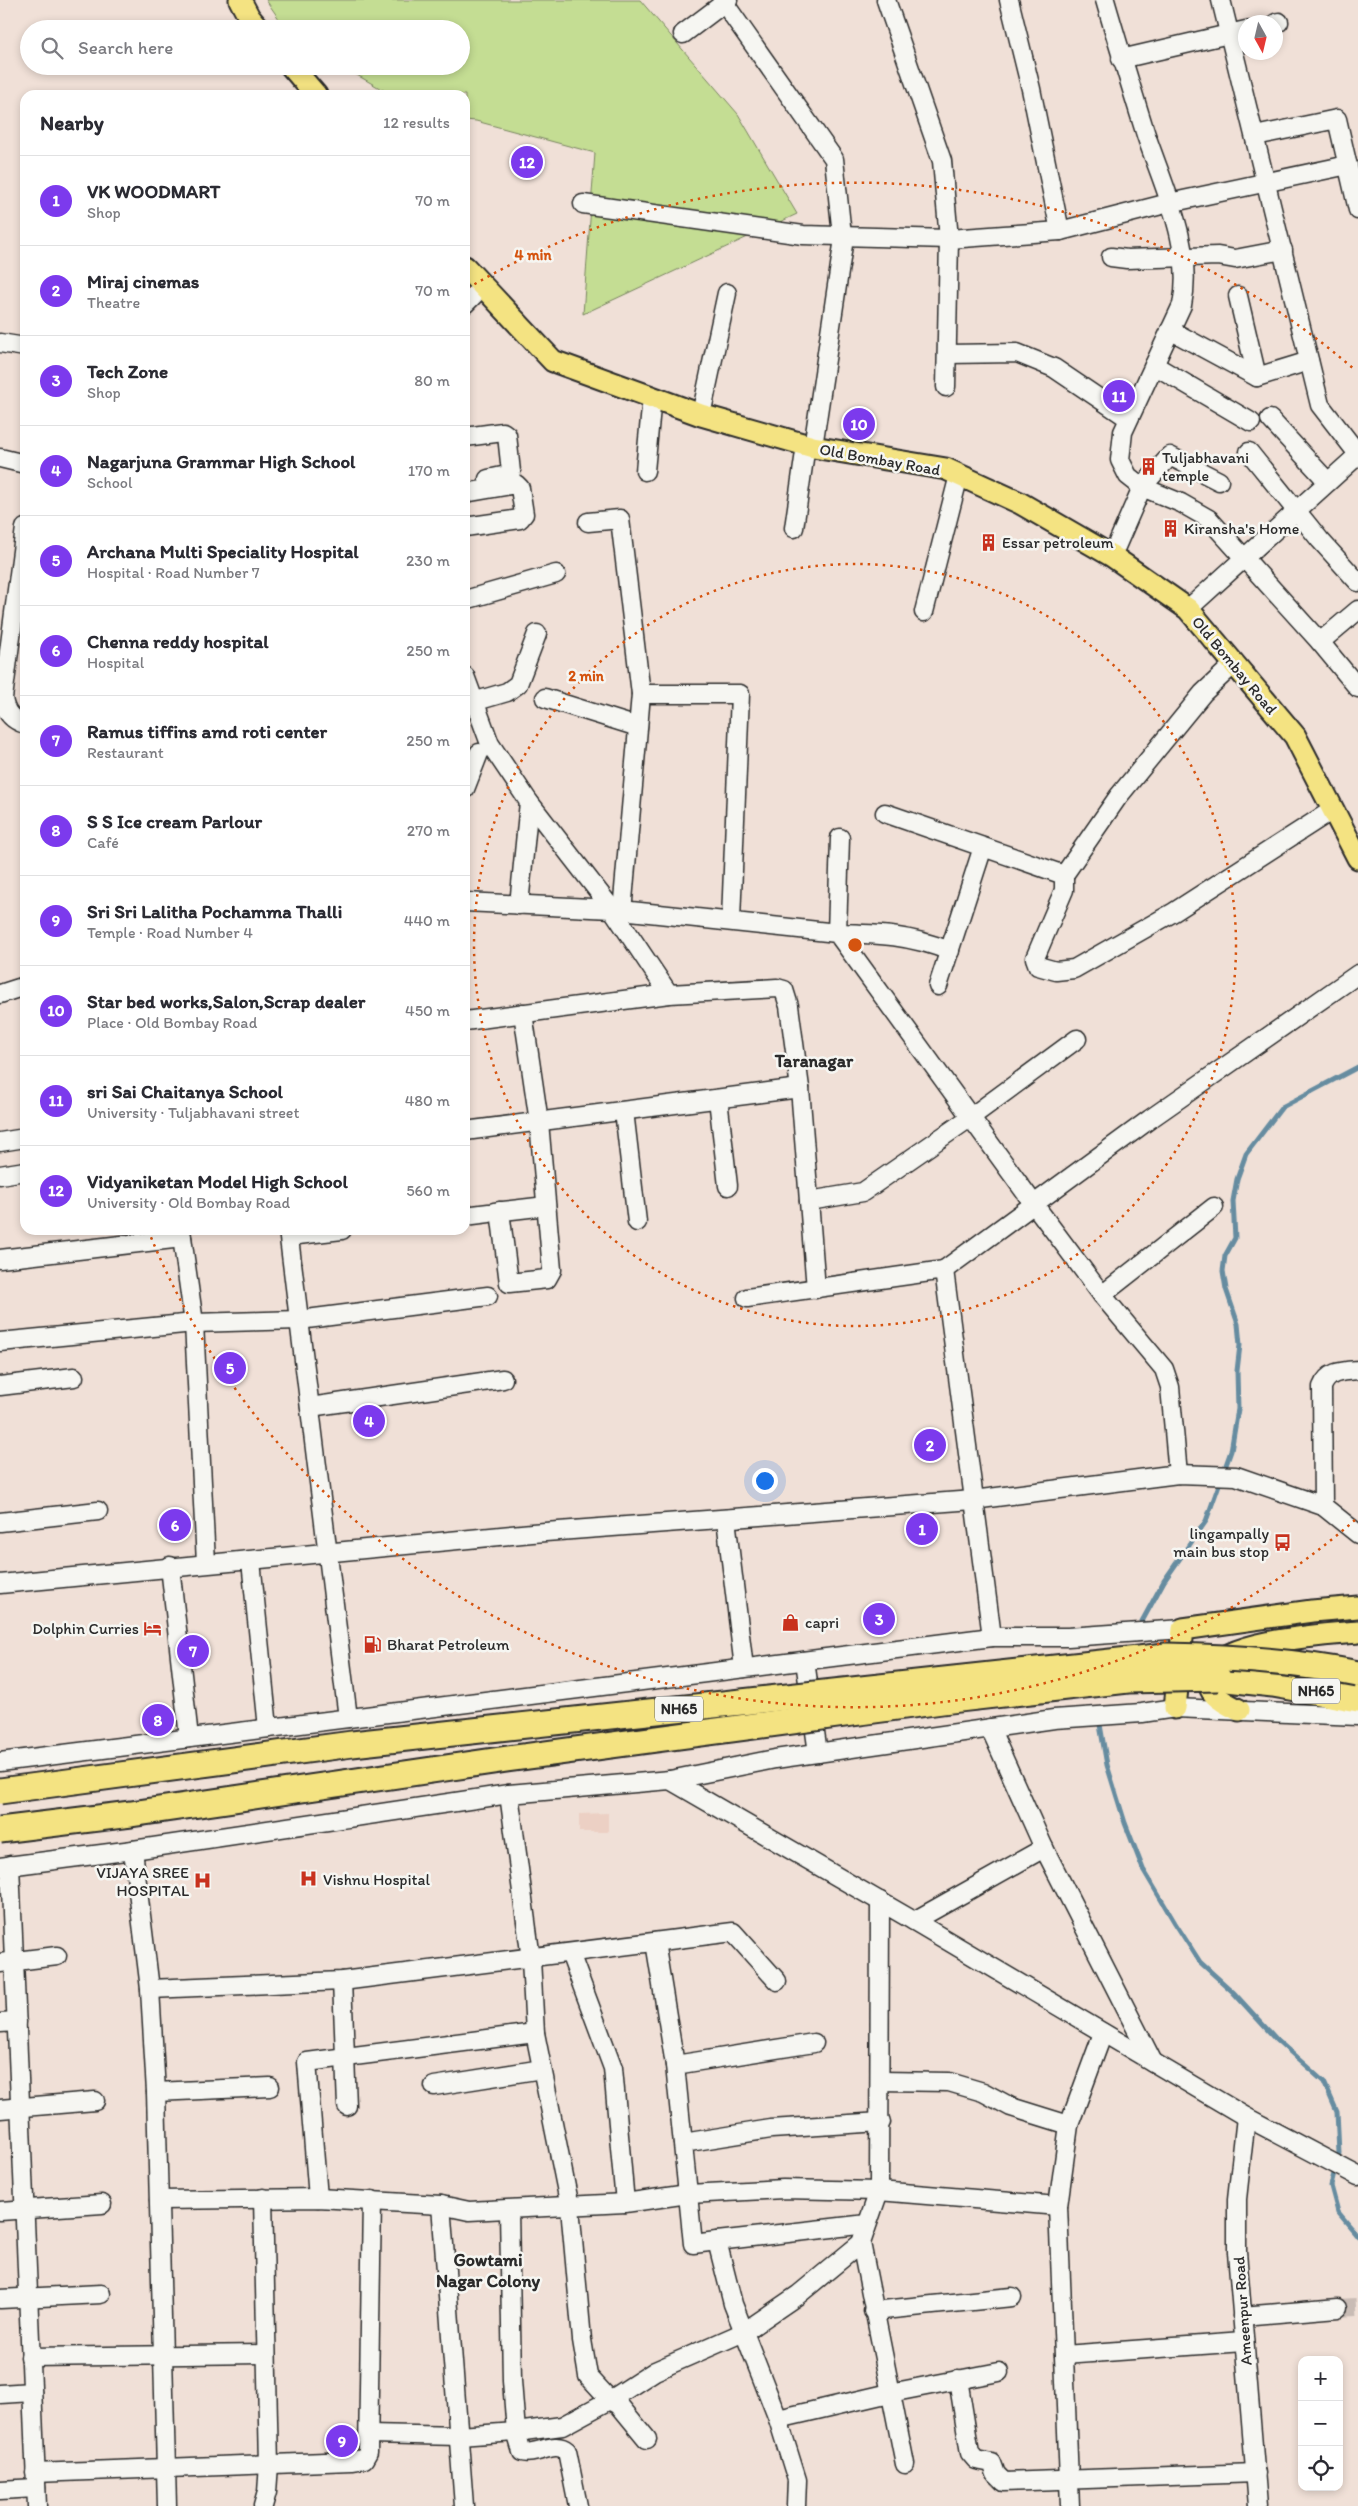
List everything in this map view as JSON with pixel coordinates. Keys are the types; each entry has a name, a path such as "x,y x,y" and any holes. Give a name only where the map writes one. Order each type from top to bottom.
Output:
{"highway":[{"name":"NH65","path":"0,1790 352,1744 1166,1656 1234,1657 1310,1664 1358,1674"},
{"name":"NH65","path":"0,1830 131,1814 507,1759 923,1703 1128,1680 1218,1678 1274,1684 1356,1710"}],"main road":[{"path":"240,0 252,20"},
{"path":"299,75 312,90"},
{"name":"Old Bombay Road","path":"470,273 553,361 701,415 809,446 946,469 1020,503 1112,556 1188,608 1295,736 1358,858"},
{"path":"1175,1708 1183,1629 1312,1610 1358,1607"},
{"path":"1258,1618 1301,1637"},
{"path":"1239,1710 1216,1698 1209,1689 1207,1677 1212,1664 1220,1658 1282,1639 1358,1632"}],"street":[{"path":"886,0 942,161 949,239 946,388"},
{"path":"1009,0 1031,89 1060,231"},
{"path":"1105,0 1183,248 1185,292 1182,305 1122,432 1120,460 1128,476 1142,487 1181,503 1209,519 1320,642 1358,688"},
{"path":"1188,608 1358,454 1320,405 1255,136 1237,32 1221,0"},
{"path":"683,34 725,1 834,159 843,245 794,528"},
{"path":"1122,59 1237,32"},
{"path":"1255,136 1336,119 1358,210"},
{"path":"583,204 803,235 949,239 1060,231 1169,203 1348,165"},
{"path":"1111,257 1127,259 1218,256 1235,259 1283,250"},
{"path":"470,299 482,286"},
{"path":"701,415 727,293"},
{"path":"1238,296 1257,377"},
{"path":"1170,330 1257,377 1309,361"},
{"path":"0,343 20,346"},
{"path":"947,354 1017,353 1054,368 1128,418"},
{"path":"1154,365 1251,422"},
{"path":"645,471 652,397"},
{"path":"1270,419 1328,482"},
{"path":"470,435 503,432 507,435 511,472 507,475 470,481"},
{"path":"1249,452 1358,582"},
{"path":"1112,556 1142,487 1170,456 1219,481"},
{"path":"0,458 20,463"},
{"path":"924,612 959,475"},
{"path":"470,492 516,484 520,488 524,514 520,519 470,526"},
{"path":"588,522 620,519 641,694 617,910"},
{"path":"20,567 3,698 3,709 13,719 20,722"},
{"path":"470,599 556,574"},
{"path":"1320,642 1358,610"},
{"path":"473,702 507,692 518,684 536,634"},
{"path":"1234,664 1203,693 1118,797 1064,875 1064,890 1035,958 1038,966 1056,971 1074,968 1174,912 1334,809"},
{"path":"470,692 479,751 470,775"},
{"path":"641,694 740,694 731,920"},
{"path":"545,698 638,727"},
{"path":"479,751 529,802 617,910 669,994"},
{"path":"519,905 529,802"},
{"path":"884,812 1064,875"},
{"path":"840,838 837,933 1033,1204 1102,1296 1164,1369 1170,1387 1183,1475"},
{"path":"938,986 983,847"},
{"path":"470,902 617,910 731,920 837,933 892,935 921,940 950,950"},
{"path":"747,1298 816,1290 944,1270 1150,1119 1358,974"},
{"path":"0,994 20,988"},
{"path":"470,1020 669,994 777,988 784,990 789,1006 800,1088 816,1290"},
{"path":"494,1212 508,1280 512,1284 544,1280 552,1274 539,1122 523,1013"},
{"path":"809,1201 863,1192 971,1118 1077,1039"},
{"path":"470,1130 800,1088"},
{"path":"718,1099 728,1186"},
{"path":"624,1111 638,1222"},
{"path":"0,1142 20,1139"},
{"path":"0,1175 20,1172"},
{"path":"470,1215 546,1206"},
{"path":"1102,1296 1214,1207"},
{"path":"0,1259 174,1235"},
{"path":"181,1235 194,1323 206,1563"},
{"path":"289,1235 348,1718"},
{"path":"944,1270 992,1637"},
{"path":"0,1342 194,1323 299,1320 488,1296"},
{"path":"1323,1506 1322,1387 1326,1378 1336,1372 1358,1370"},
{"path":"0,1386 74,1377"},
{"path":"310,1407 504,1379"},
{"path":"0,1584 170,1566 532,1533 973,1500 1183,1475 1236,1476 1323,1506 1358,1534"},
{"path":"0,1522 98,1511"},
{"path":"726,1519 744,1668"},
{"path":"251,1560 268,1728"},
{"path":"170,1566 189,1738"},
{"path":"0,1762 992,1637 1068,1637 1183,1629"},
{"path":"806,1661 818,1753"},
{"path":"37,2506 20,2107 8,2022 5,1866 133,1850 509,1794 670,1780 818,1753 990,1728 1175,1708 1356,1710"},
{"path":"990,1728 1044,1848 1153,2062"},
{"path":"670,1780 880,1901 1246,2117 1350,2172"},
{"path":"509,1794 531,1959 535,2033 570,2206 582,2340 588,2376 610,2400 619,2405 647,2438"},
{"path":"914,1921 1044,1848"},
{"path":"133,1850 150,1989 156,2092 167,2506"},
{"path":"880,1901 880,2191 861,2243 873,2311 905,2464"},
{"path":"150,1989 342,1981 531,1959 733,1932 777,1981"},
{"path":"655,1942 675,2065 692,2244 867,2224"},
{"path":"570,1953 613,2068 625,2203"},
{"path":"7,1963 57,1956"},
{"path":"342,1981 348,2106"},
{"path":"318,2198 307,2062 345,2059 535,2033"},
{"path":"1070,2506 1058,2206 1069,2125 1103,2033"},
{"path":"675,2065 814,2043"},
{"path":"434,2086 542,2069"},
{"path":"880,2081 949,2082 983,2092 1011,2107 1069,2125"},
{"path":"156,2092 270,2087"},
{"path":"0,2109 95,2101"},
{"name":"Ameenpur Road","path":"1246,2117 1237,2198 1237,2252 1258,2506"},
{"path":"683,2143 771,2129 881,2122"},
{"path":"159,2200 318,2198 441,2205 469,2211 625,2203 688,2194 783,2189 880,2191 1058,2206"},
{"path":"263,2198 265,2354 269,2465 268,2492 263,2506"},
{"path":"0,2490 36,2480 166,2468 269,2465 364,2459 368,2452 369,2434 372,2200"},
{"path":"0,2211 102,2204"},
{"path":"441,2205 450,2351 464,2506"},
{"path":"509,2210 512,2381 516,2432 522,2452 529,2454 557,2447 563,2447 567,2451 578,2506"},
{"path":"717,2241 733,2304 778,2419 797,2480 796,2506"},
{"path":"369,2434 459,2436 516,2432 562,2426 610,2400 655,2371 744,2332 798,2295 861,2243"},
{"path":"0,2299 101,2294"},
{"path":"873,2311 1012,2297"},
{"path":"1242,2316 1338,2308"},
{"path":"1064,2355 1243,2342"},
{"path":"30,2357 164,2357 265,2354"},
{"path":"778,2419 890,2393 999,2372"},
{"path":"958,2379 970,2453 973,2458 992,2463 996,2474 1004,2482 1256,2473"},
{"path":"0,2394 32,2392"}],"shaded area":[{"path":"608,1813 608,1832 579,1832 579,1814"}],"green space":[{"path":"266,0 640,0 738,114 797,214 583,314 595,153 470,120 470,90 383,90 357,75 470,75 470,20 280,20"}],"waterway":[{"path":"1140,1625 1164,1581 1206,1521 1231,1451 1238,1409 1237,1371 1240,1345 1238,1324 1226,1289 1223,1271 1225,1256 1235,1238 1233,1201 1237,1179 1246,1154 1282,1107 1358,1067"},
{"path":"1099,1719 1107,1765 1125,1823 1143,1869 1175,1923 1200,1962 1233,1992 1277,2040 1324,2082 1337,2112 1339,2153 1331,2186 1338,2212 1358,2236"}],"tunnel":[{"path":"1338,2308 1358,2307"}],"place":[{"name":"Vidyaniketan Model High School","path":"527,162"},
{"name":"sri Sai Chaitanya School","path":"1119,396"},
{"name":"Star bed works,Salon,Scrap dealer","path":"859,424"},
{"name":"Tuljabhavani temple","path":"1148,466"},
{"name":"Kiransha's Home","path":"1170,528"},
{"name":"Essar petroleum","path":"988,542"},
{"name":"Archana Multi Speciality Hospital","path":"230,1368"},
{"name":"Nagarjuna Grammar High School","path":"369,1421"},
{"name":"Miraj cinemas","path":"930,1445"},
{"name":"Chenna reddy hospital","path":"175,1525"},
{"name":"VK WOODMART","path":"922,1529"},
{"name":"lingampally main bus stop","path":"1283,1542"},
{"name":"Tech Zone","path":"879,1619"},
{"name":"capri","path":"791,1622"},
{"name":"Dolphin Curries","path":"153,1628"},
{"name":"Bharat Petroleum","path":"373,1644"},
{"name":"Ramus tiffins amd roti center","path":"193,1651"},
{"name":"S S Ice cream Parlour","path":"158,1720"},
{"name":"Vishnu Hospital","path":"309,1879"},
{"name":"VIJAYA SREE HOSPITAL","path":"203,1881"},
{"name":"Sri Sri Lalitha Pochamma Thalli","path":"342,2441"}],"district":[{"name":"Taranagar","path":"814,1061"},
{"name":"Gowtami Nagar Colony","path":"488,2270"}]}
